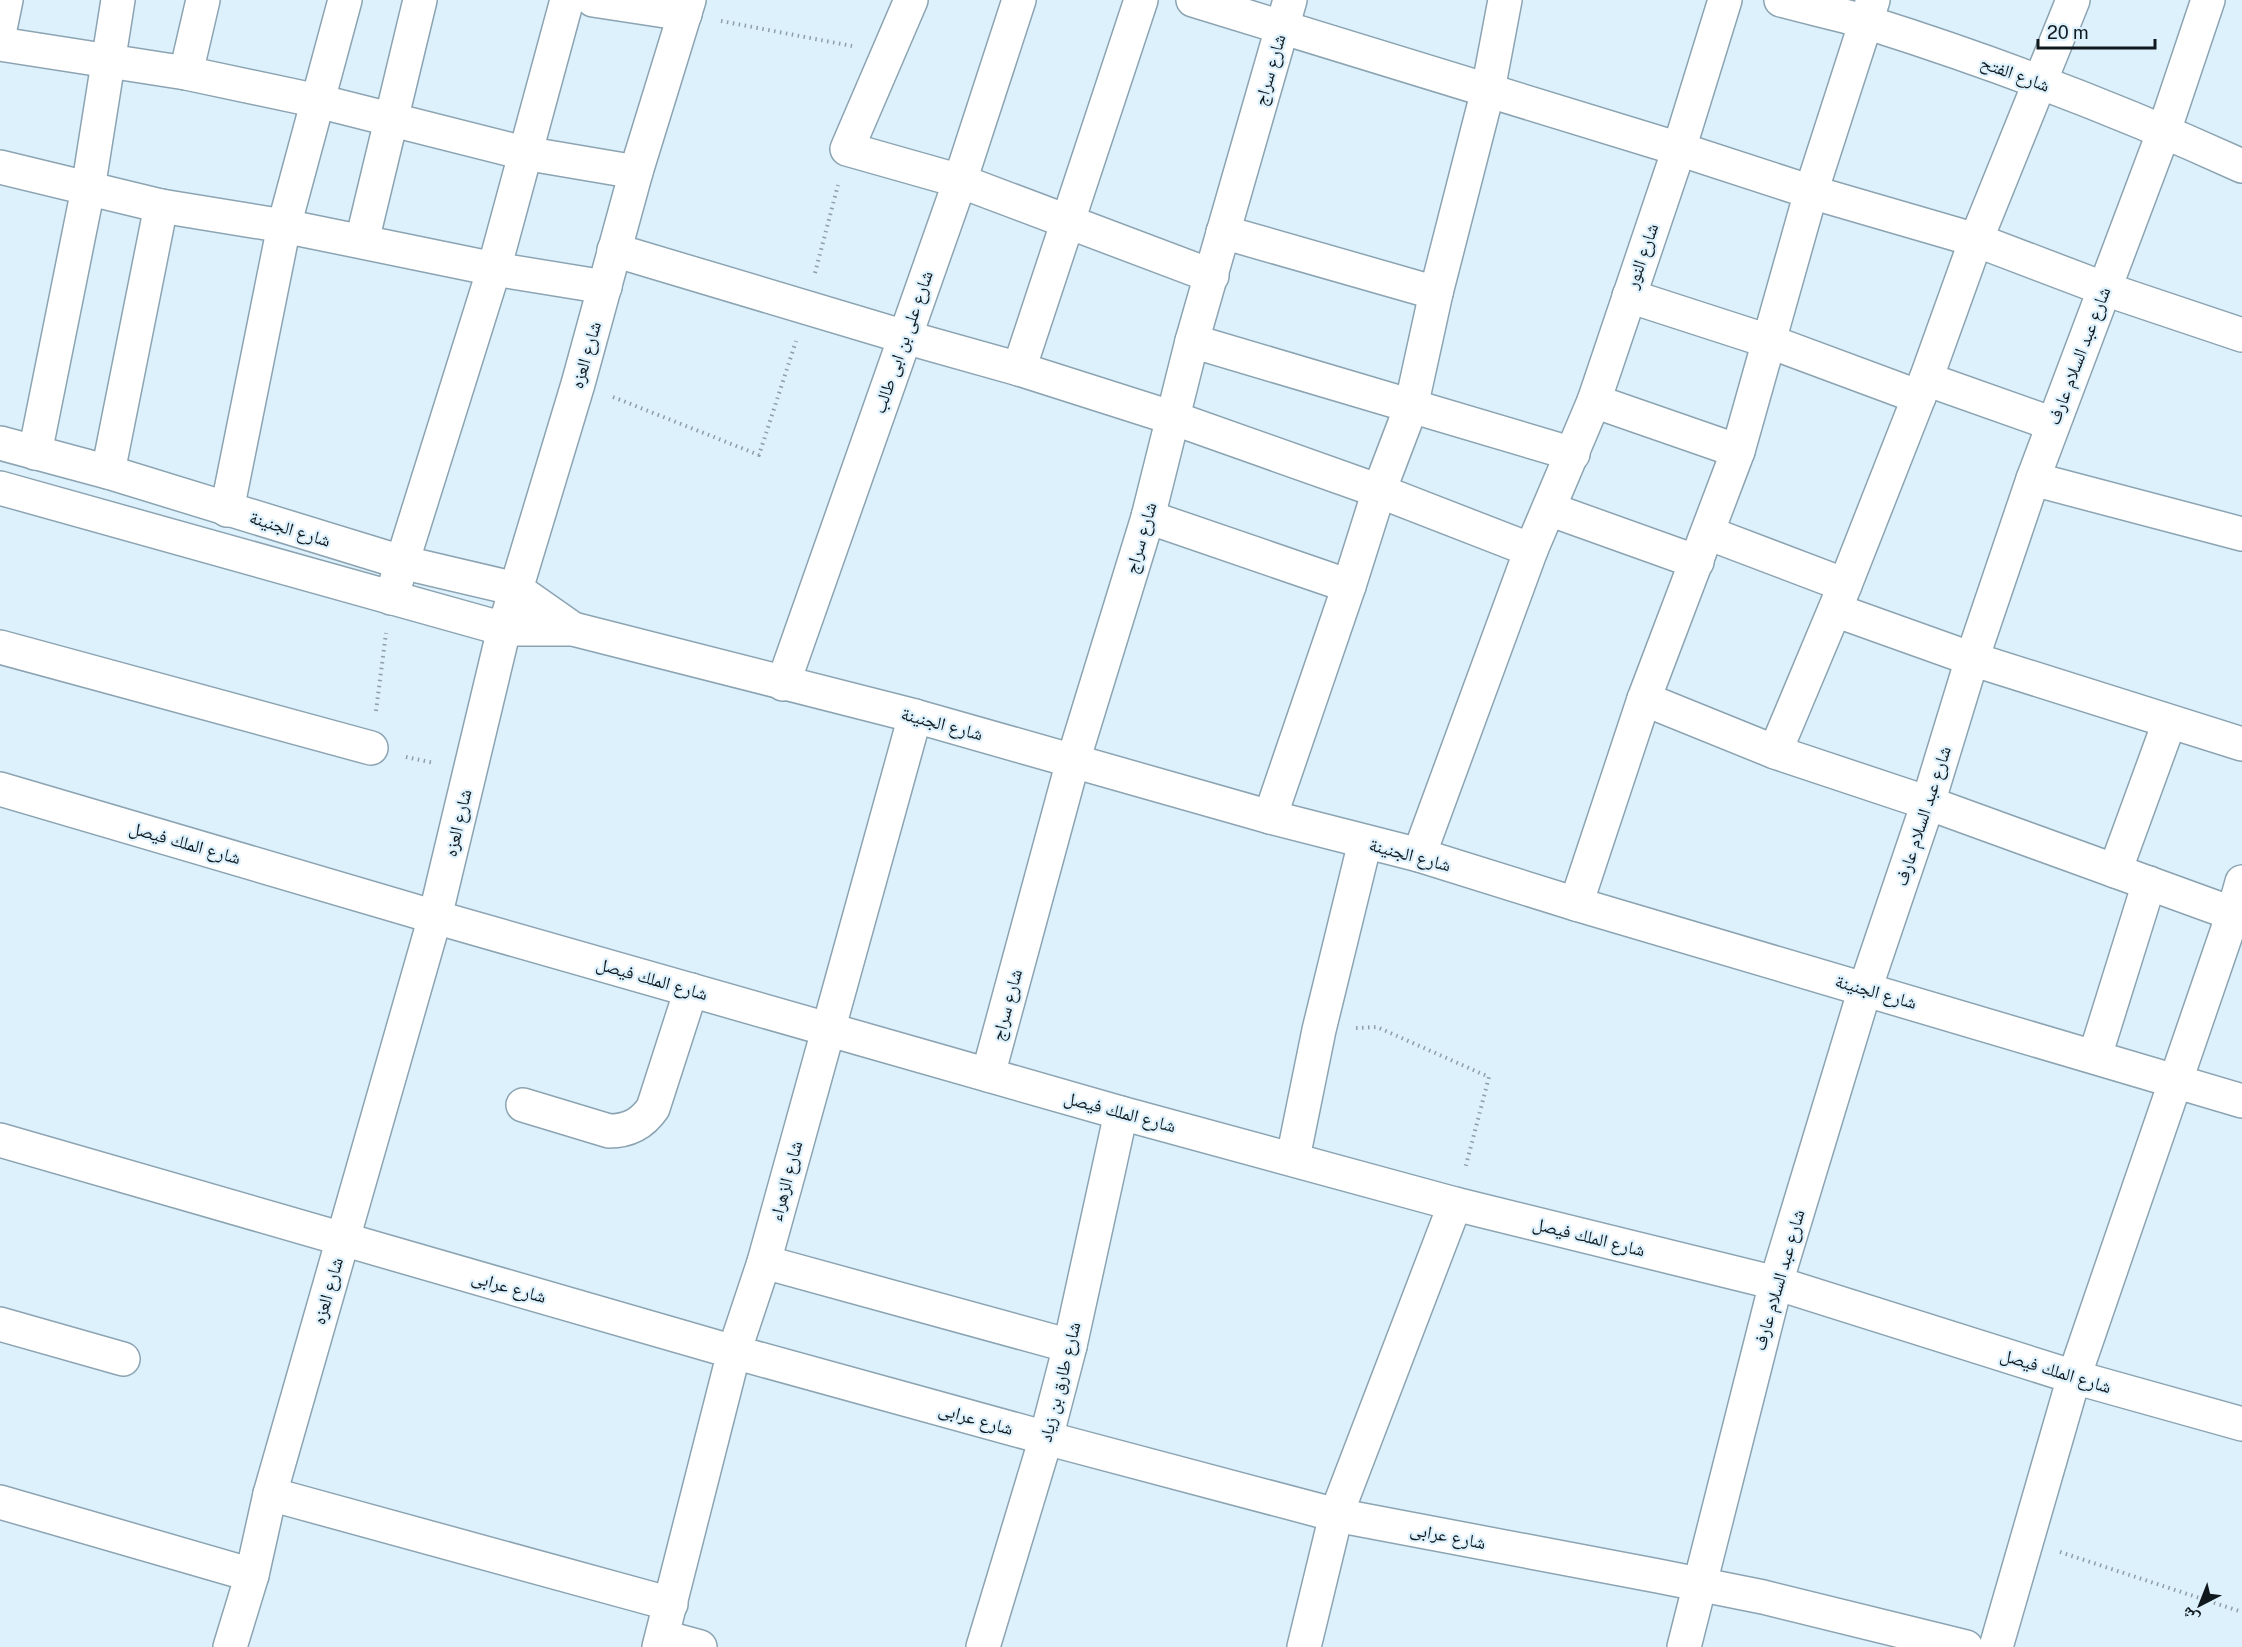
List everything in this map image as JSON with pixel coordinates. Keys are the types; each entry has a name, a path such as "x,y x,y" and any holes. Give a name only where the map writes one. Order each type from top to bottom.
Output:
{"street":[{"path":"0,29 6,0"},
{"path":"35,453 88,189 118,0"},
{"path":"186,73 203,0"},
{"path":"226,510 284,226 345,0"},
{"path":"362,241 420,0"},
{"path":"391,598 494,269 567,0"},
{"path":"593,0 687,7"},
{"path":"911,0 847,149 960,181 1212,276"},
{"name":"شارع على بن ابى طالب","path":"783,684 960,181 1019,0"},
{"path":"1019,369 1141,0"},
{"path":"1193,0 1286,14 1488,90 1811,192 1976,240 2105,289 2242,335"},
{"path":"1270,817 1379,491 1411,407 1436,293 1488,90 1505,0"},
{"name":"شارع النور","path":"1419,855 1532,550 1594,401 1725,0"},
{"name":"شارع الفتح","path":"1781,0 1870,11 2164,131 2242,166"},
{"path":"1775,752 1840,598 1922,388 1976,240 2073,0"},
{"name":"شارع عبد السلام عارف","path":"1684,1647 1698,1584 1776,1283 1865,989 2033,478 2164,131 2208,0"},
{"name":"شارع العزه","path":"230,1647 252,1575 270,1494 435,917 504,629 578,384 636,172 687,7"},
{"path":"1576,904 1644,699 1738,450 1811,192 1870,11"},
{"name":"شارع سراج","path":"988,1075 1073,761 1148,517 1192,341 1286,14"},
{"path":"0,44 186,73 318,101 524,153 636,172"},
{"path":"0,167 161,206 284,226 494,269 605,287"},
{"path":"108,472 161,206"},
{"path":"1223,232 1436,293"},
{"path":"615,250 1019,369 1173,418 1379,491 1532,550"},
{"path":"1629,297 1922,388 2053,424"},
{"path":"1192,341 1573,454"},
{"path":"1594,401 1738,450"},
{"name":"شارع الجنينة","path":"0,443 108,472 401,562 516,589 573,629"},
{"path":"2033,478 2242,534"},
{"name":"شارع الجنينة","path":"0,488 504,629 573,629 915,716 1270,817 1419,855 1576,904 2242,1101"},
{"path":"1549,509 1702,548 1840,598 1972,659 2169,723 2242,744"},
{"path":"1148,517 1349,586"},
{"path":"0,647 371,748"},
{"path":"1644,699 1775,752 1928,803 2237,915"},
{"name":"شارع الزهراء","path":"661,1642 734,1352 764,1262 915,716"},
{"path":"2115,871 2169,723"},
{"name":"شارع الملك فيصل","path":"0,789 435,917 1121,1113 1455,1204 1776,1283 2074,1377 2242,1423"},
{"path":"1293,1158 1319,1030 1365,842"},
{"path":"1996,1647 2074,1377 2176,1081 2237,915 2242,882"},
{"path":"2096,1056 2149,883"},
{"path":"523,1105 609,1131 623,1131 646,1119 654,1108 691,990"},
{"name":"شارع طارق بن زياد","path":"983,1647 1046,1438 1070,1346 1121,1113"},
{"name":"شارع عرابى","path":"0,1140 734,1352 1336,1515 1698,1584 1966,1647"},
{"path":"1304,1647 1336,1515 1455,1204"},
{"path":"764,1262 1070,1346"},
{"path":"0,1324 123,1359"},
{"path":"270,1494 671,1604"},
{"path":"0,1502 252,1575"},
{"path":"661,1642 700,1647"}],"path":[{"path":"687,7 889,53"},
{"path":"578,384 759,455 807,306 847,149"},
{"path":"391,598 371,748 470,772"},
{"path":"1319,1030 1377,1027 1489,1077 1455,1204"},
{"path":"2026,1541 2242,1612"}]}
